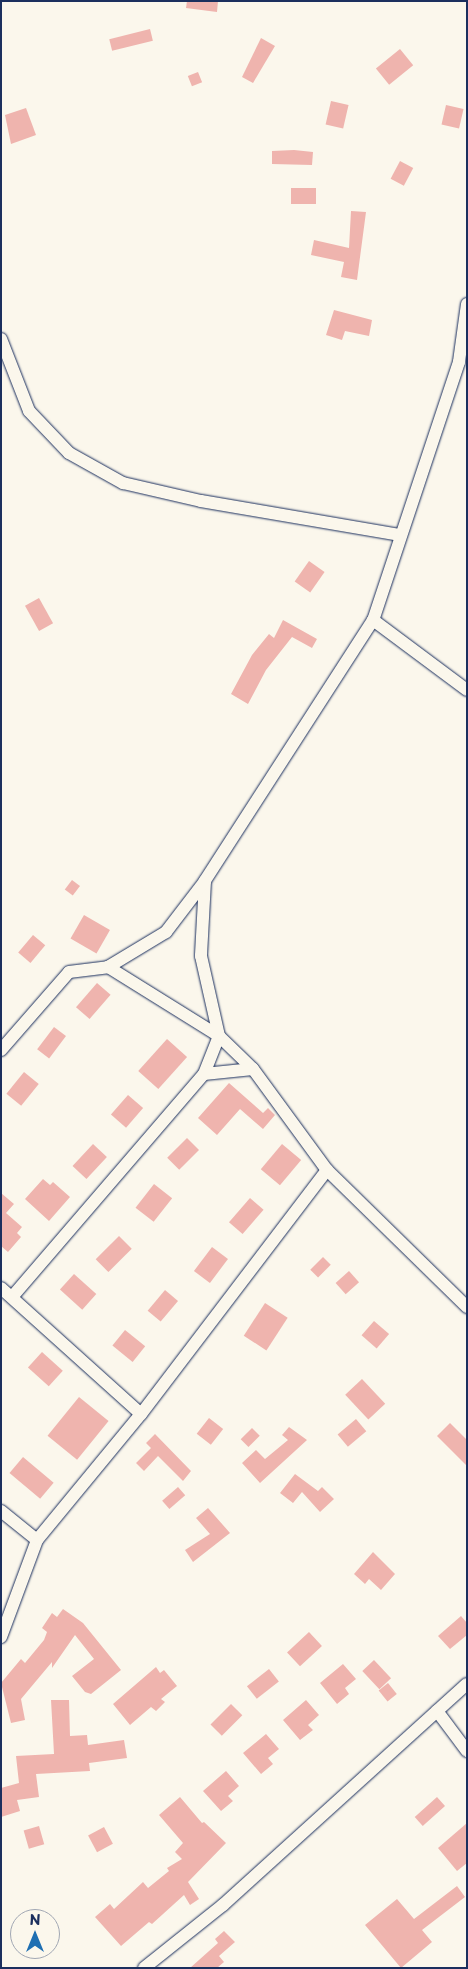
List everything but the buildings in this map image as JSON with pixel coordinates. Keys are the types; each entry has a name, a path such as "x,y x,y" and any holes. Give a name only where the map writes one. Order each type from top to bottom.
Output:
{"street":[{"path":"1,1050 69,972 108,966 166,932 205,881 373,620 399,535 460,362 467,304"},
{"path":"1,339 29,410 69,454 123,483 201,501 399,535"},
{"path":"373,620 467,690"},
{"path":"12,1297 204,1074 219,1036 202,956 205,881"},
{"path":"108,966 219,1036 253,1069 327,1170 467,1307"},
{"path":"204,1074 253,1069"},
{"path":"1,1637 37,1540 141,1414 327,1170"},
{"path":"1,1288 141,1414"},
{"path":"1,1511 37,1540"},
{"path":"144,1968 223,1905 467,1684"},
{"path":"437,1711 467,1751"}]}
